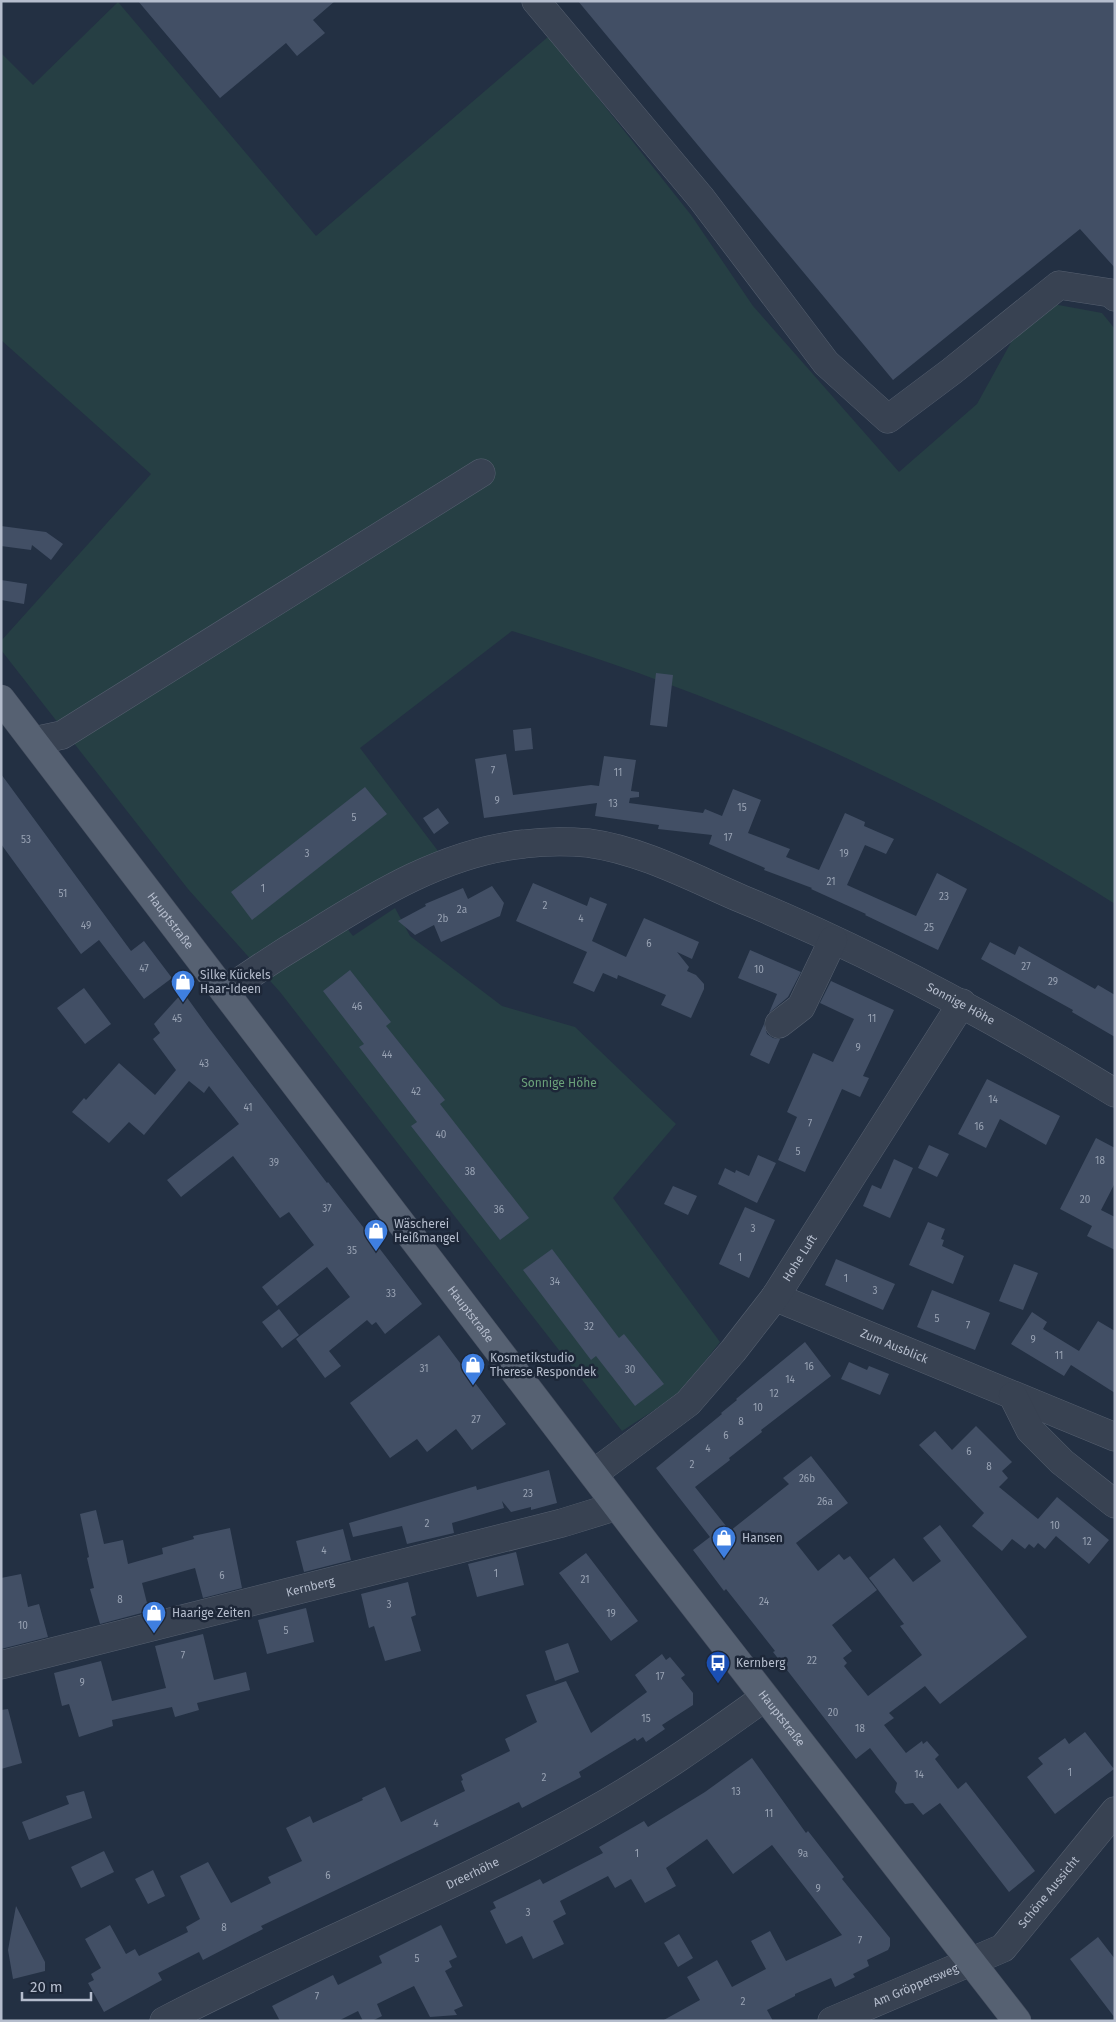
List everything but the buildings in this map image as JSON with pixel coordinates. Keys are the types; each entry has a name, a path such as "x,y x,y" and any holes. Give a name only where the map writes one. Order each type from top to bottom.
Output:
{"main road":[{"name":"Hauptstraße","path":"1,699 617,1506 1017,2021"}],"street":[{"path":"536,1 701,198 826,363 888,419 1059,285 1111,293 1115,297"},
{"path":"34,741 62,735 482,474"},
{"name":"Sonnige Höhe","path":"225,992 276,957 382,892 445,863 483,851 521,844 558,841 590,843 624,851 776,913 894,968 962,1003 1042,1048 1115,1094"},
{"path":"778,1024 800,1008 834,940"},
{"name":"Hohe Luft","path":"593,1474 688,1403 775,1298 962,1003"},
{"name":"Zum Ausblick","path":"775,1298 1115,1437"},
{"path":"1013,1396 1030,1430 1062,1462 1115,1504"},
{"name":"Kernberg","path":"1,1665 562,1523 617,1506"},
{"name":"Dreerhöhe","path":"164,2021 480,1869 588,1814 676,1760 765,1697"},
{"name":"Schöne Aussicht","path":"971,1961 1003,1948 1115,1810"},
{"name":"Am Gröppersweg","path":"832,2021 971,1961"}],"green space":[{"path":"118,2 316,236 549,36 691,215 753,306 899,472 977,404 1014,337 1053,304 1102,313 1115,329 1115,904 971,820 823,747 669,684 512,631 360,748 438,851 331,908 353,936 395,908 410,936 502,1006 575,1027 676,1124 613,1198 720,1342 679,1394 622,1431 280,992 188,889 1,650 1,641 151,474 1,340 1,53 33,85"}],"place":[{"name":"Silke Kückels Haar-Ideen","path":"183,1003"},
{"name":"Wäscherei Heißmangel","path":"376,1252"},
{"name":"Kosmetikstudio Therese Respondek","path":"473,1386"},
{"name":"Hansen","path":"724,1559"},
{"name":"Haarige Zeiten","path":"154,1634"},
{"name":"Kernberg","path":"718,1684"}]}
